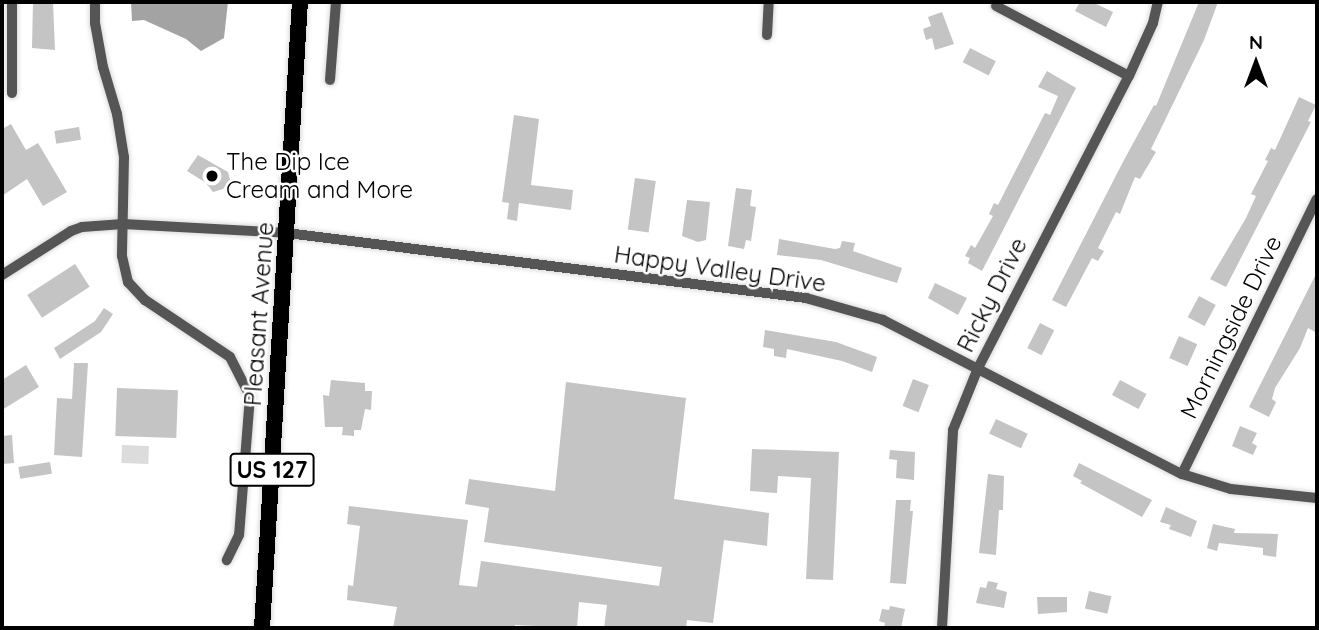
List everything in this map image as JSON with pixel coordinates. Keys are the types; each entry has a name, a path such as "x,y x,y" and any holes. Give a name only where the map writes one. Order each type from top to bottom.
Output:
{"main road":[{"name":"Pleasant Avenue","path":"262,628 300,2"}],"street":[{"path":"12,2 12,93"},
{"path":"95,2 95,23 103,67 117,114 124,157 121,256 128,282 145,300 230,357 250,396 239,535 227,560"},
{"path":"330,80 336,2"},
{"path":"767,35 769,2"},
{"name":"Ricky Drive","path":"942,628 953,430 978,368 1129,76 1153,23 1158,2"},
{"path":"996,6 1129,76"},
{"name":"Morningside Drive","path":"1182,474 1317,199"},
{"name":"Happy Valley Drive","path":"2,275 82,227 123,223 287,233 806,298 883,320 1182,474 1231,489 1317,498"}],"shaded area":[{"path":"131,2 228,2 224,38 201,51 186,39 144,20 132,21"},
{"path":"122,445 149,446 148,464 121,463"}],"building":[{"path":"33,2 53,2 55,50 32,48"},
{"path":"1080,2 1092,2 1113,12 1106,27 1075,11"},
{"path":"1199,2 1218,2 1204,40 1151,149 1156,152 1140,179 1135,177 1120,214 1116,212 1098,248 1104,251 1098,261 1092,258 1066,307 1052,300 1124,160 1154,105 1156,106"},
{"path":"942,12 954,44 935,50 932,38 926,40 923,29 931,26 928,17"},
{"path":"970,48 996,61 989,75 963,62"},
{"path":"1047,71 1076,88 982,271 968,263 970,258 965,256 971,245 975,248 993,216 989,214 994,203 998,205 1045,113 1050,115 1058,96 1038,87"},
{"path":"1299,97 1316,105 1308,121 1311,122 1226,287 1210,279 1246,218 1256,196 1251,194 1268,161 1265,160 1271,148 1275,150"},
{"path":"514,115 539,119 531,185 573,190 571,210 519,203 517,221 507,219 509,203 502,202"},
{"path":"11,124 26,150 38,143 67,192 43,206 27,179 2,196 2,129"},
{"path":"79,127 81,140 56,144 54,131"},
{"name":"The Dip Ice Cream and More","path":"198,155 228,172 230,180 223,189 213,192 206,183 187,171"},
{"path":"635,178 656,181 649,232 628,229"},
{"path":"736,188 752,190 750,206 756,207 751,241 746,240 744,249 728,246"},
{"path":"687,200 710,202 706,240 698,242 682,236"},
{"path":"779,239 835,249 840,248 842,241 855,243 853,251 902,268 897,283 821,260 777,255"},
{"path":"75,264 90,287 42,318 27,295"},
{"path":"1317,272 1317,333 1308,328 1300,348 1275,388 1272,399 1276,402 1269,417 1249,407"},
{"path":"935,283 967,298 958,315 928,298"},
{"path":"1199,296 1216,305 1205,326 1188,317"},
{"path":"104,308 113,314 101,332 60,359 54,348 95,321"},
{"path":"1040,323 1054,330 1042,355 1027,348"},
{"path":"765,330 836,342 877,357 872,372 842,361 787,349 786,358 774,356 774,349 763,347"},
{"path":"1179,336 1197,344 1188,366 1169,358"},
{"path":"74,363 88,363 82,457 54,455 57,398 72,399"},
{"path":"26,365 39,387 2,410 2,380"},
{"path":"913,379 929,385 918,412 903,406"},
{"path":"331,380 365,383 365,391 372,391 371,410 365,409 361,430 354,430 354,436 342,435 343,427 325,427 323,395 329,396"},
{"path":"1120,380 1146,394 1139,409 1112,395"},
{"path":"566,382 686,398 674,499 769,513 767,546 724,540 713,623 687,620 686,628 604,628 607,605 579,602 577,628 515,625 514,628 393,628 397,607 347,600 348,585 353,586 360,526 347,524 349,506 468,520 459,585 477,587 481,561 659,586 662,567 484,542 489,508 465,504 469,479 555,491"},
{"path":"117,388 178,390 176,438 115,436"},
{"path":"996,419 1028,434 1021,448 989,434"},
{"path":"1240,426 1257,433 1252,443 1257,446 1253,455 1232,446"},
{"path":"12,435 14,463 2,464 2,436"},
{"path":"752,449 839,452 833,580 806,579 811,478 778,476 777,493 750,491"},
{"path":"890,450 915,452 914,480 896,478 897,460 889,459"},
{"path":"50,462 52,474 20,479 18,467"},
{"path":"1079,463 1152,500 1142,517 1080,483 1082,481 1073,476"},
{"path":"988,474 1004,476 1003,510 999,510 996,555 979,553"},
{"path":"896,500 911,500 910,511 913,511 906,584 890,583"},
{"path":"1166,507 1197,521 1191,537 1169,529 1171,525 1160,522"},
{"path":"1213,524 1235,529 1234,533 1278,534 1276,557 1263,555 1263,548 1219,543 1217,551 1207,548"},
{"path":"988,581 998,583 996,589 1007,592 1004,608 976,603 980,587 986,588"},
{"path":"1089,591 1111,596 1107,614 1085,609"},
{"path":"1037,597 1067,597 1067,612 1038,614"},
{"path":"890,606 905,609 901,628 884,628 885,623 879,621 882,609 889,610"}],"place":[{"name":"The Dip Ice Cream and More","path":"212,176"}]}
